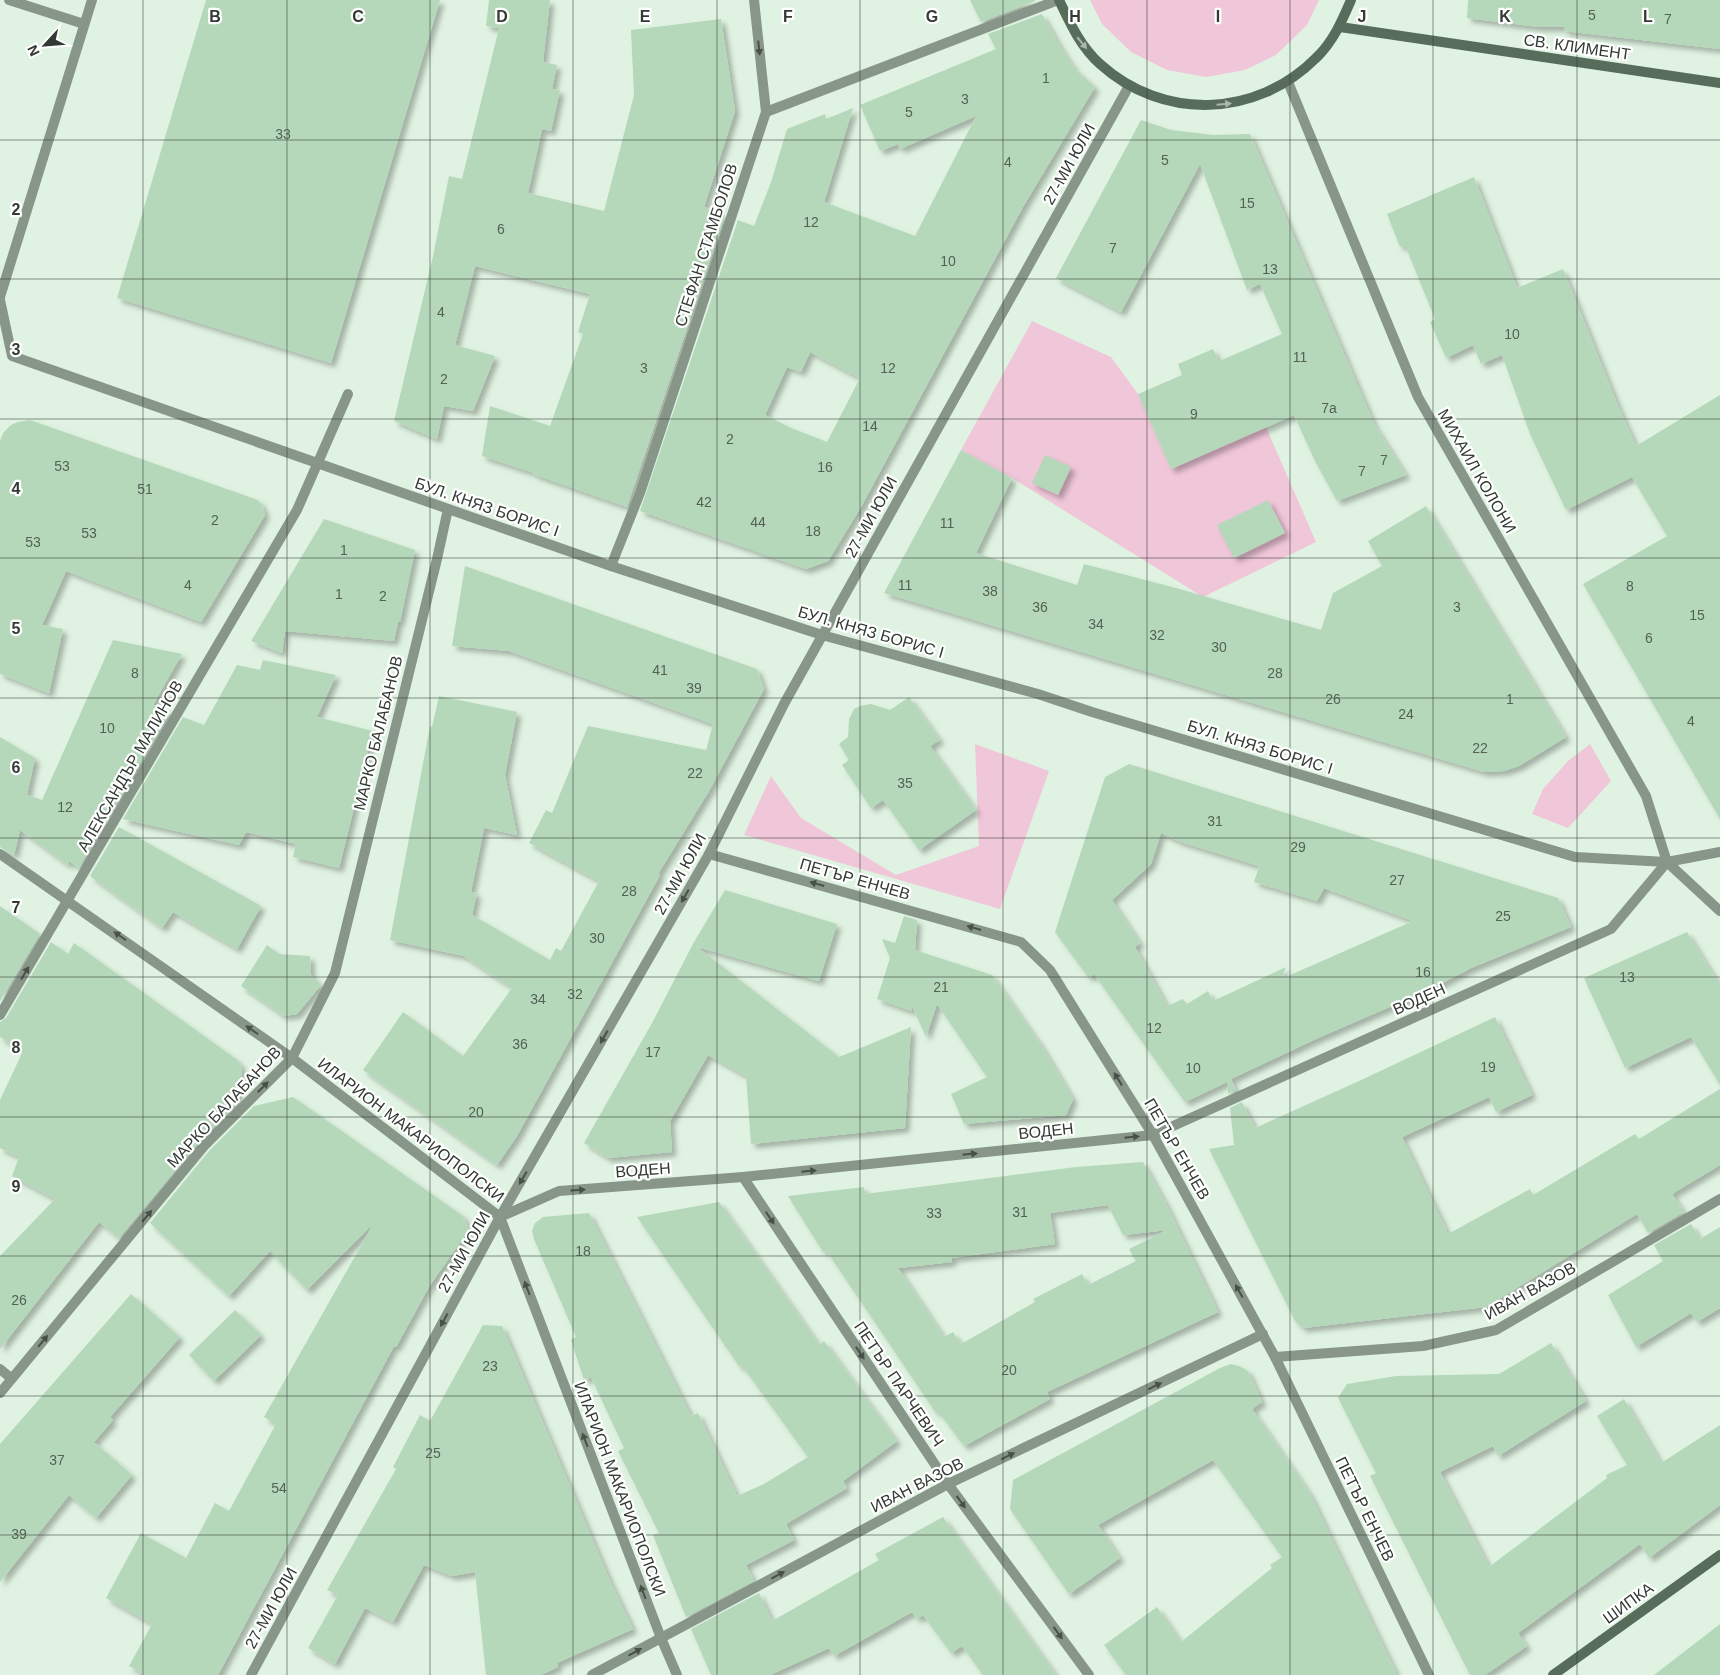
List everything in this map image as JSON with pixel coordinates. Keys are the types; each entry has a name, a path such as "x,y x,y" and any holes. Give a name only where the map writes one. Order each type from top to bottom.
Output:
{"street":[{"path":"9,0 84,24"},
{"path":"0,299 92,0"},
{"name":"СТЕФАН СТАМБОЛОВ","path":"611,566 640,494 766,112 754,0"},
{"path":"766,112 1058,0 1075,34 1099,63 1129,86 1161,99 1194,105 1228,104 1261,95 1288,82 1317,58 1340,27 1351,0"},
{"name":"СВ. КЛИМЕНТ","path":"1340,27 1720,83"},
{"name":"МИХАИЛ КОЛОНИ","path":"1288,82 1418,397 1646,796 1667,862"},
{"name":"27-МИ ЮЛИ","path":"251,1675 500,1217 709,854 784,704 1129,86"},
{"name":"БУЛ. КНЯЗ БОРИС I","path":"0,299 12,356 319,462 448,510 822,635 1038,694 1092,712 1575,857 1667,862 1720,852"},
{"name":"АЛЕКСАНДЪР МАЛИНОВ","path":"0,1015 285,532 319,462 348,394"},
{"name":"МАРКО БАЛАБАНОВ","path":"0,1393 204,1146 292,1058 335,972 448,510"},
{"name":"ИЛАРИОН МАКАРИОПОЛСКИ","path":"0,854 292,1058 500,1217 661,1638 677,1675"},
{"name":"ПЕТЪР ЕНЧЕВ","path":"709,854 1021,942 1050,970 1153,1135 1263,1334 1428,1675"},
{"path":"1667,862 1720,911"},
{"name":"ВОДЕН","path":"500,1217 559,1191 743,1177 1153,1135 1611,930 1667,862"},
{"name":"ПЕТЪР ПАРЧЕВИЧ","path":"743,1177 948,1484 1089,1675"},
{"name":"ИВАН ВАЗОВ","path":"1275,1357 1423,1346 1496,1330 1720,1199"},
{"name":"ИВАН ВАЗОВ","path":"592,1675 948,1484 1263,1334"},
{"path":"0,1369 11,1378"},
{"name":"ШИПКА","path":"1553,1675 1720,1555"}],"shaded area":[{"path":"1090,0 1319,0 1307,25 1276,55 1245,70 1206,77 1167,70 1131,52 1102,24"},
{"path":"1032,321 1111,357 1138,394 1171,469 1266,427 1316,542 1203,597 1012,478 961,450"},
{"path":"975,744 1049,771 1000,909 744,835 771,776 801,818 896,875 979,846"},
{"path":"1590,744 1611,781 1568,828 1532,814 1543,789 1568,761"}],"building":[{"path":"206,0 440,0 331,363 117,298"},
{"path":"489,0 550,0 543,62 557,65 552,89 560,90 551,131 542,129 528,193 604,211 634,95 631,30 721,19 735,111 704,207 725,215 627,507 482,456 490,406 550,426 583,334 578,332 590,294 475,266 455,345 495,356 473,411 444,406 437,439 394,421 433,256 449,176 462,179 499,28 486,26"},
{"path":"970,0 1035,0 1035,1 981,22"},
{"path":"1468,0 1720,0 1720,49 1564,31 1564,27 1539,27 1467,18"},
{"path":"1042,14 1075,69 1095,87 1024,205 861,507 828,561 806,569 640,511 738,220 754,226 771,182 787,129 825,114 826,119 853,108 824,202 915,236 976,116 900,149 898,144 880,151 860,105 996,49 988,34","holes":["810,352 860,378 827,442 791,428 765,415 787,367 801,372"]},
{"path":"1141,120 1171,130 1214,135 1250,134 1374,424 1406,475 1337,501 1315,461 1294,415 1171,469 1138,394 1182,375 1178,364 1213,349 1219,361 1282,334 1260,284 1247,290 1200,164 1121,312 1056,278"},
{"path":"1474,177 1517,288 1563,269 1636,446 1720,395 1720,819 1583,584 1667,536 1632,477 1566,510 1530,434 1502,355 1481,364 1473,345 1446,358 1430,322 1435,319 1405,245 1400,247 1387,214"},
{"path":"30,420 258,500 263,507 265,515 201,622 66,571 42,625 63,629 49,693 0,674 0,441 3,433 11,425"},
{"path":"961,450 1012,478 976,553 1077,585 1084,564 1176,588 1321,630 1333,593 1382,566 1368,541 1426,506 1566,737 1519,766 1504,771 1484,772 884,593"},
{"path":"1045,455 1071,467 1058,495 1032,483"},
{"path":"1268,500 1285,533 1234,558 1217,525"},
{"path":"324,519 415,550 400,622 398,622 394,641 285,631 282,653 251,641"},
{"path":"465,566 757,669 764,689 709,791 658,874 660,875 517,1136 497,1165 363,1070 403,1012 463,1056 512,988 464,956 390,940 430,726 432,727 439,696 517,712 505,775 517,835 484,828 471,892 477,893 472,915 550,960 556,948 561,951 599,881 529,843 546,810 552,813 588,726 706,750 713,724 509,651 452,646"},
{"path":"113,640 182,654 153,705 170,712 109,816 92,812 106,820 79,868 69,861 68,865 20,830 14,855 0,847 0,737 35,758 27,795 42,800"},
{"path":"263,660 336,675 317,717 373,731 339,868 293,857 296,844 246,832 239,845 123,819 183,717 204,725 237,665 260,670"},
{"path":"909,697 940,740 930,746 976,810 919,850 883,800 871,808 842,765 849,760 839,744 848,737 849,719 854,709 871,704 890,710"},
{"path":"1129,764 1558,898 1571,927 1471,968 1431,989 1318,1038 1231,1079 1236,1090 1228,1094 1227,1082 1185,1102 1094,974 1089,978 1055,932 1105,777","holes":["1161,833 1181,842 1259,866 1254,882 1317,901 1324,888 1413,921 1281,979 1286,967 1213,1001 1208,991 1187,1004 1183,999 1167,1006 1135,947 1140,943 1112,900 1151,864"]},
{"path":"119,827 261,906 237,949 173,912 162,928 90,876"},
{"path":"725,890 837,924 819,981 697,947 839,1057 911,1027 905,1128 751,1144 746,1076 708,1055 670,1121 672,1152 608,1158 584,1143 652,1023 694,942"},
{"path":"0,906 40,934 0,1001"},
{"path":"904,916 917,920 915,950 992,975 1041,1045 1073,1099 1066,1115 964,1124 951,1094 987,1077 937,1004 926,1037 912,1006 912,1011 877,999 890,958 882,939 895,943"},
{"path":"1687,932 1720,986 1720,1085 1691,1037 1625,1068 1584,978"},
{"path":"51,942 68,954 74,943 236,1059 242,1070 237,1103 199,1142 119,1238 99,1222 0,1349 0,1256 55,1199 12,1176 19,1157 0,1148 0,1100 23,1051 0,1037 0,1022 6,1018"},
{"path":"267,945 279,954 310,956 311,975 321,985 297,1014 284,1016 241,986"},
{"path":"1495,1017 1532,1095 1496,1112 1489,1097 1402,1137 1448,1234 1530,1189 1533,1195 1635,1134 1639,1139 1720,1089 1720,1165 1672,1194 1684,1212 1648,1233 1637,1214 1486,1307 1303,1328 1295,1321 1209,1149 1234,1145 1230,1108 1242,1102 1255,1128"},
{"path":"293,1097 463,1216 469,1230 430,1285 396,1347 394,1346 218,1675 146,1675 129,1666 152,1624 106,1598 141,1533 186,1558 215,1503 229,1511 276,1424 264,1417 371,1228 307,1290 270,1251 229,1296 150,1223 209,1151 254,1106"},
{"path":"1143,1162 1166,1204 1218,1312 1047,1392 1050,1399 964,1446 938,1411 936,1413 826,1250 823,1252 788,1196 864,1187 865,1194 1076,1167","holes":["1108,1205 1123,1235 1167,1230 1129,1249 1136,1261 1088,1285 1082,1274 1033,1299 1035,1302 961,1344 953,1332 944,1337 898,1268 952,1262 951,1258 1055,1244 1050,1213"]},
{"path":"719,1202 819,1345 824,1341 897,1441 843,1481 847,1488 786,1524 794,1540 746,1565 754,1581 686,1617 653,1535 659,1533 618,1451 624,1448 591,1377 584,1380 571,1340 576,1337 532,1231 535,1223 543,1217 589,1213 691,1416 698,1413 737,1496 764,1484 808,1457 743,1367 739,1366 637,1217"},
{"path":"1691,1224 1700,1239 1720,1227 1720,1308 1697,1322 1691,1313 1636,1347 1608,1295 1663,1261 1654,1245"},
{"path":"131,1294 180,1337 110,1417 113,1420 94,1442 132,1475 96,1518 69,1495 0,1582 0,1444"},
{"path":"235,1310 261,1335 214,1381 189,1355"},
{"path":"483,1325 502,1326 610,1581 633,1629 557,1663 558,1667 541,1675 486,1675 475,1572 452,1576 424,1565 393,1622 365,1608 335,1664 308,1648 338,1595 327,1590 396,1469 393,1467 420,1415 430,1421"},
{"path":"1551,1343 1586,1401 1498,1456 1493,1446 1440,1472 1489,1567 1607,1478 1606,1475 1627,1465 1597,1416 1624,1399 1661,1463 1720,1425 1720,1505 1649,1558 1640,1544 1518,1633 1527,1646 1485,1675 1470,1675 1370,1476 1376,1473 1338,1398 1347,1384 1396,1376 1499,1374"},
{"path":"1231,1364 1248,1371 1262,1402 1252,1409 1310,1494 1397,1675 1126,1675 1104,1645 1157,1607 1181,1642 1272,1568 1270,1565 1282,1557 1213,1460 1098,1525 1120,1558 1069,1594 1010,1509 1013,1480 1220,1368"},
{"path":"943,1517 1056,1675 983,1675 962,1646 951,1653 923,1615 917,1619 912,1612 834,1656 829,1648 770,1675 711,1675 691,1629 759,1593 772,1621 879,1560 875,1554"},
{"path":"1720,1624 1720,1675 1654,1675"}]}
